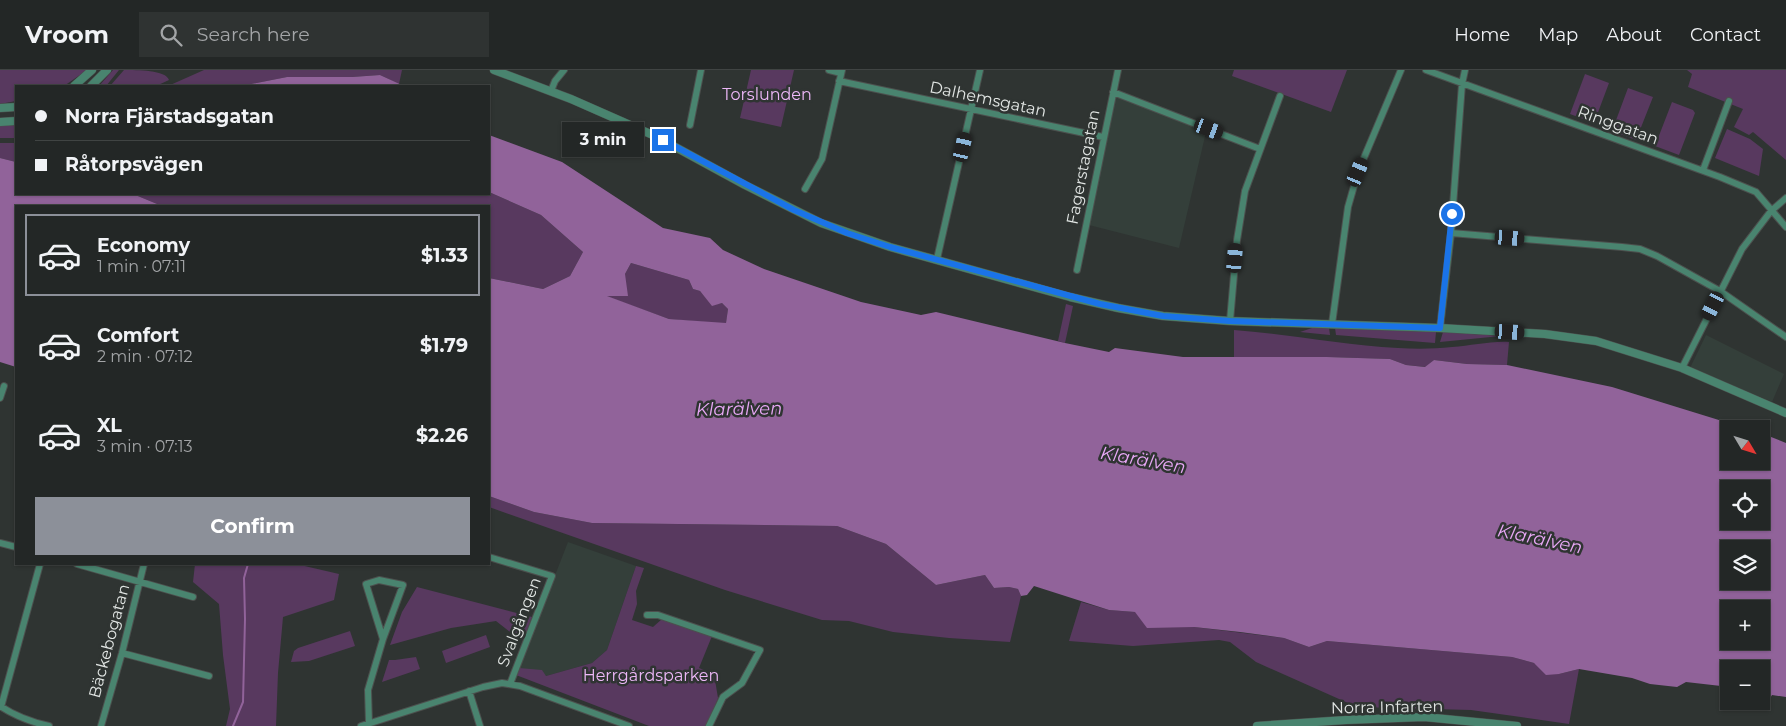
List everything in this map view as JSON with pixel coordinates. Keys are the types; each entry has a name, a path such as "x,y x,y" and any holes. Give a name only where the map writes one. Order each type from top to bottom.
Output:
{"street":[{"path":"75,85 92,70"},
{"path":"92,85 107,70"},
{"path":"494,70 551,91 655,136 745,185 821,223 890,247 1035,287 1133,312 1163,316 1230,321 1440,328 1545,334 1596,341 1682,368 1786,412"},
{"path":"551,91 555,81 564,70"},
{"path":"690,125 701,70"},
{"path":"805,189 822,159 841,71 829,70"},
{"path":"937,259 980,70"},
{"name":"Fagerstagatan","path":"1076,270 1118,70"},
{"path":"1332,324 1348,207 1358,172 1401,70"},
{"name":"Ringgatan","path":"1426,70 1703,170 1756,192 1786,227"},
{"path":"1440,328 1451,233 1462,84 1465,70"},
{"name":"Dalhemsgatan","path":"839,81 1103,137"},
{"path":"1113,92 1260,149"},
{"path":"1230,321 1237,240 1245,191 1280,96"},
{"path":"1703,170 1729,101"},
{"path":"0,108 15,107"},
{"path":"0,122 15,121"},
{"path":"1682,368 1742,249 1771,211 1786,198"},
{"path":"1451,233 1614,246 1640,250 1657,256 1720,291 1786,337"},
{"path":"0,398 4,386"},
{"path":"0,543 15,547"},
{"name":"Svalgången","path":"490,557 552,576 510,684"},
{"path":"40,565 0,706 30,722 48,726"},
{"path":"81,565 193,597"},
{"name":"Bäckebogatan","path":"101,726 122,653 144,565"},
{"path":"369,724 368,690 383,639 403,585 379,580 366,584 383,639"},
{"path":"647,615 658,615 760,650 742,683 723,697 709,726"},
{"path":"122,653 209,676"},
{"path":"361,726 496,683 510,684 629,726"},
{"path":"469,691 480,726"},
{"name":"Norra Infarten","path":"1257,726 1346,720 1424,718 1517,726"}],"shaded area":[{"path":"1116,96 1206,132 1179,248 1089,225"},
{"path":"1706,335 1784,374 1772,402 1690,368"},
{"path":"568,542 636,566 607,650 592,663 546,676 519,668"}],"green space":[{"path":"0,70 87,70 65,85 15,85 15,101 0,104"},
{"path":"113,70 119,70 107,85 100,85"},
{"path":"124,70 157,72 163,74 169,80 158,85 111,85"},
{"path":"204,70 402,70 399,84 380,75 287,77 246,85 170,85"},
{"name":"Torslunden","path":"751,70 794,70 781,127 740,118"},
{"path":"1234,70 1347,70 1331,112 1232,76"},
{"path":"1687,70 1786,70 1786,160 1753,132 1749,135 1734,127 1743,109 1688,87 1692,74"},
{"path":"1585,74 1609,83 1594,123 1570,114"},
{"path":"1628,88 1653,97 1636,140 1612,131"},
{"path":"1672,102 1693,110 1695,113 1679,155 1655,146"},
{"path":"15,125 15,138 0,138 0,126"},
{"path":"1727,129 1750,139 1763,149 1759,176 1715,158"},
{"path":"0,143 15,143 15,162 0,158"},
{"path":"490,192 541,215 583,252 570,276 543,289 490,278 490,205 160,205 135,195 490,195"},
{"path":"631,263 689,280 693,289 700,291 712,305 722,303 728,309 726,324 669,319 605,296 625,274"},
{"path":"1066,304 1073,306 1065,343 1058,341"},
{"path":"1315,327 1329,328 1330,335 1300,332"},
{"path":"1335,328 1436,332 1435,343 1336,335"},
{"path":"1234,330 1377,347 1425,349 1509,342 1507,365 1467,364 1434,360 1426,367 1406,365 1390,359 1327,357 1234,358"},
{"path":"1443,332 1501,336 1440,342"},
{"path":"490,496 534,512 592,523 837,526 886,544 936,585 985,575 994,588 1009,587 1018,589 1021,596 1010,642 893,632 849,621 822,620 725,590 490,507"},
{"path":"195,565 300,565 339,574 334,600 283,617 276,726 226,726 230,709 219,604 193,582"},
{"name":"Herrgårdsparken","path":"636,566 644,568 636,591 637,604 632,620 653,627 662,619 712,636 699,668 714,674 718,698 707,726 649,726 516,675 519,668 542,670 546,676 592,663 607,650"},
{"path":"417,587 532,617 524,638 514,635 496,621 451,628 390,645 402,612"},
{"path":"1081,602 1109,610 1135,612 1194,627 1284,638 1309,647 1327,641 1512,657 1534,663 1559,674 1579,669 1569,724 1471,710 1357,707 1256,662 1230,642 1219,640 1133,646 1069,641"},
{"path":"350,631 355,646 309,661 291,662 294,651 298,648"},
{"path":"486,635 490,647 446,663 442,651"},
{"path":"416,657 420,669 382,682 389,660"}],"water":[{"path":"380,75 402,85 246,85 287,77"},
{"name":"Klarälven","path":"490,135 562,162 663,228 710,238 723,250 764,269 861,302 921,315 936,312 1109,352 1115,348 1183,357 1390,359 1406,365 1425,367 1434,360 1467,364 1507,365 1612,387 1720,420 1720,470 1770,470 1770,437 1786,443 1786,697 1772,695 1770,698 1770,660 1720,660 1720,686 1686,682 1677,687 1650,684 1632,678 1579,669 1546,675 1534,663 1512,657 1327,641 1309,647 1284,638 1240,632 1194,627 1147,628 1135,612 1109,610 1034,586 1027,595 1021,596 1018,589 1009,587 994,588 985,575 936,585 886,544 837,526 592,523 534,512 490,496 490,278 543,289 570,276 583,252 541,215 490,192","holes":["631,263 689,280 693,289 700,291 712,306 722,303 728,309 726,323 669,319 607,296 628,296 625,274"]},
{"path":"0,158 15,162 15,195 135,195 160,205 15,205 15,367 0,362"}],"waterway":[{"path":"233,726 243,702 244,578 248,565"}],"route":[{"path":"663,140 794,210 847,233 890,247 1070,297 1133,312 1163,316 1230,321 1440,328 1452,214"}]}
